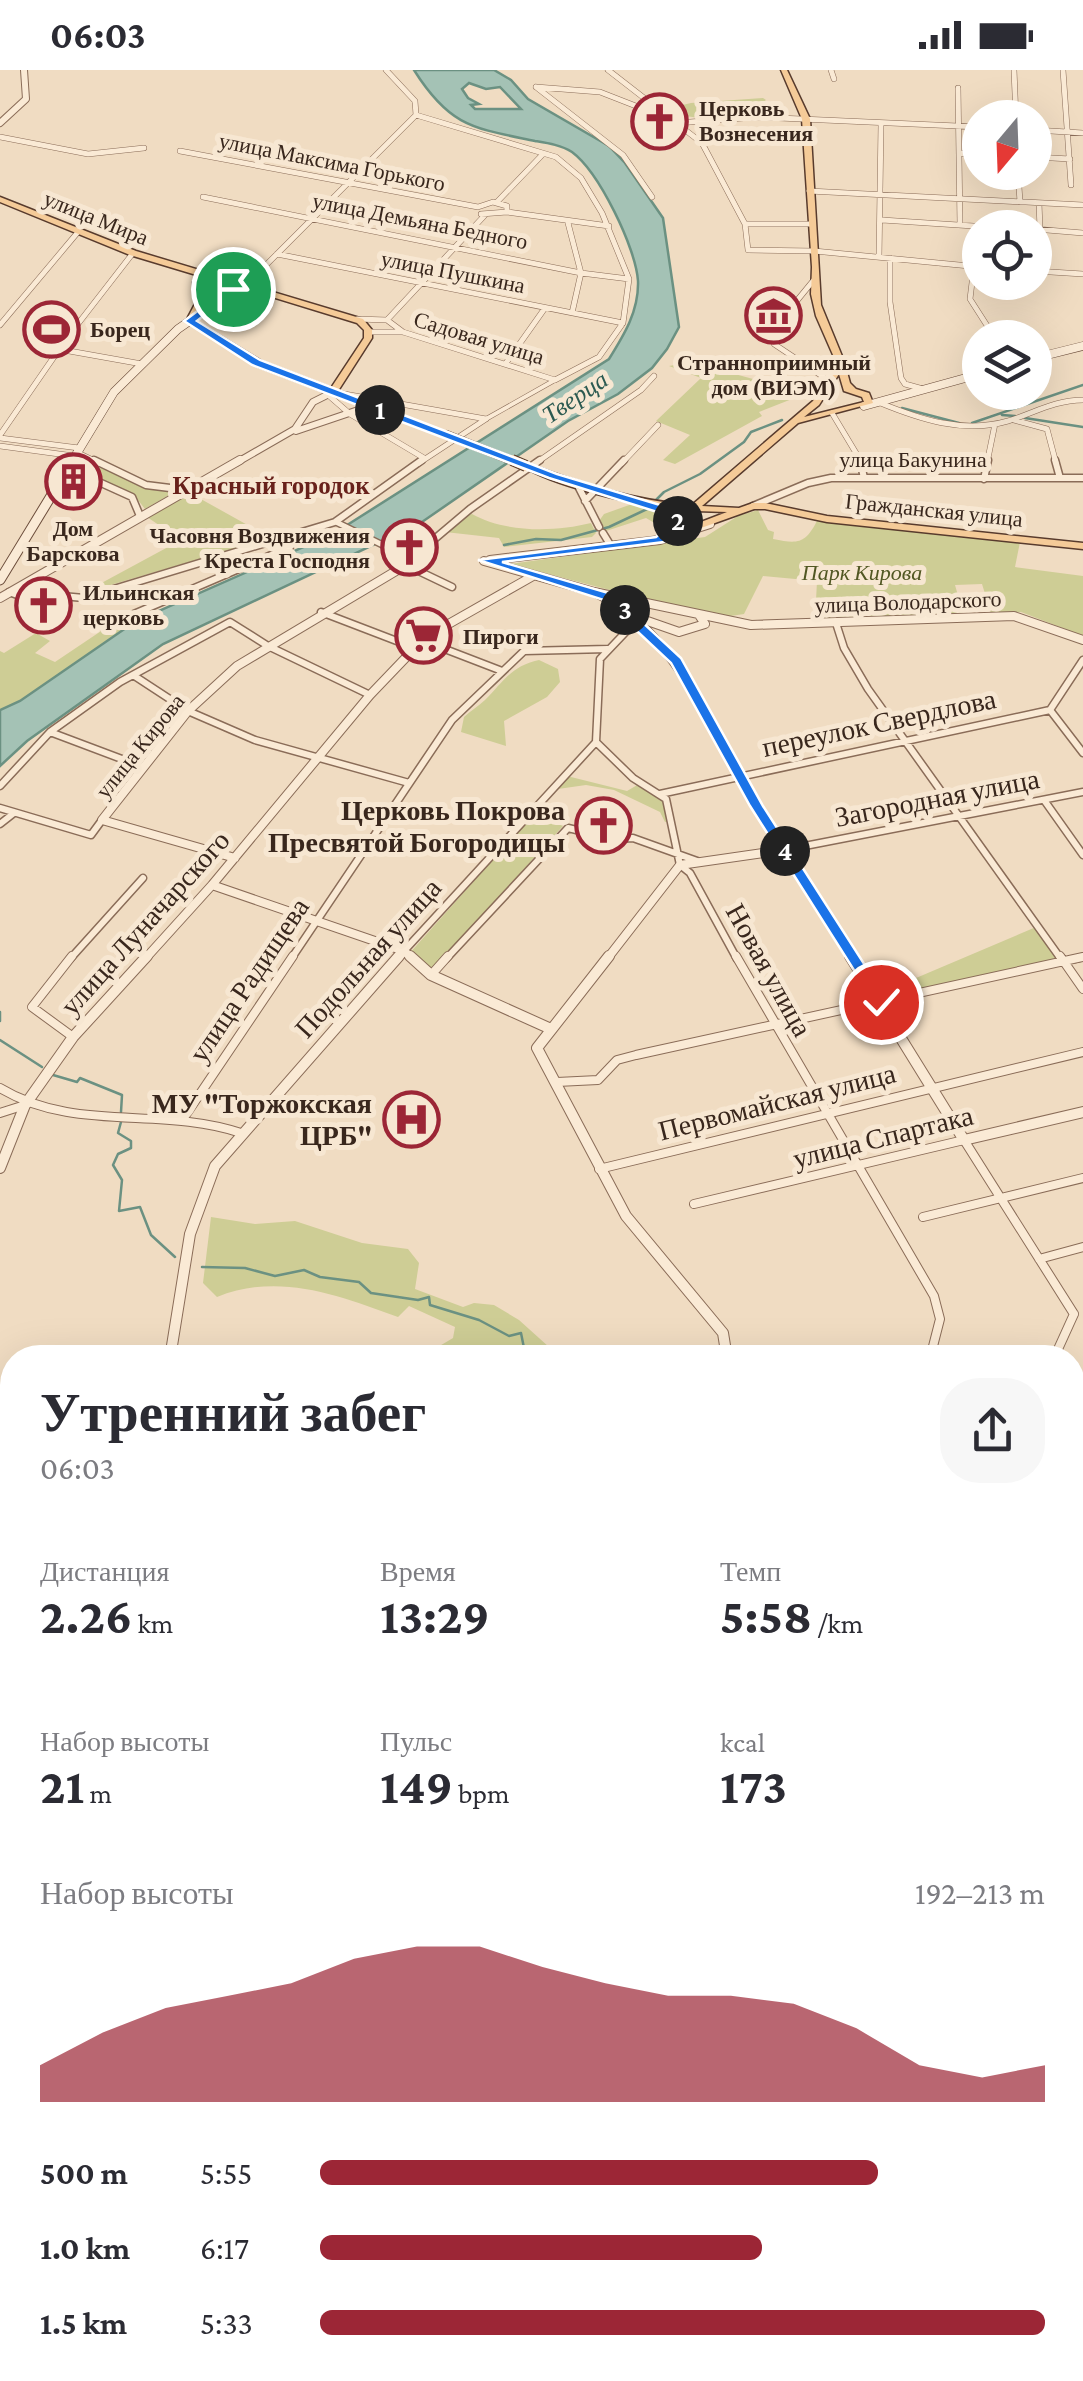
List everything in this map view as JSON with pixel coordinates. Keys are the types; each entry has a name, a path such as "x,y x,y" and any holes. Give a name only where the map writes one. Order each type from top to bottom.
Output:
{"main road":[{"path":"784,70 806,119 817,304 844,384 870,400 864,406"},
{"name":"улица Мира","path":"1,200 133,253 223,280"},
{"path":"180,268 210,296 230,293"},
{"path":"190,321 199,304 198,288 204,280 223,280 357,319 369,332 330,393"},
{"path":"0,579 111,396 190,321 230,293 232,286 223,280"},
{"path":"190,321 260,364 330,393 373,402 528,467 595,490 693,512 751,507"},
{"path":"1052,354 1083,346"},
{"path":"693,512 816,403 840,363"},
{"path":"786,429 962,380"},
{"path":"824,392 898,397"},
{"path":"816,403 832,413"},
{"name":"Гражданская улица","path":"751,507 783,508 827,520 1083,546"}],"street":[{"path":"0,122 26,99 24,70"},
{"path":"386,70 414,101 416,115"},
{"path":"608,70 702,144 746,224 748,250 962,265"},
{"path":"831,70 834,79"},
{"path":"1014,70 1015,100"},
{"path":"1063,70 1071,185"},
{"path":"652,197 623,155 536,86 600,92 664,116"},
{"path":"882,220 960,225 958,88"},
{"path":"5,591 31,600 40,594 84,598 336,523 424,458 599,357 623,322 629,279 609,226 581,178 556,157 416,115"},
{"path":"230,293 277,254 416,115"},
{"path":"676,123 721,118 962,126"},
{"path":"879,257 881,125"},
{"path":"1052,131 1083,133"},
{"path":"0,137 88,154 144,148"},
{"name":"улица Максима Горького","path":"180,152 478,207"},
{"path":"485,215 478,207 496,202 543,154"},
{"path":"1052,158 1070,159"},
{"path":"1019,190 1020,202"},
{"path":"809,191 1083,205"},
{"name":"улица Демьяна Бедного","path":"204,197 582,273 629,279"},
{"path":"496,202 507,206 507,212"},
{"path":"1039,203 1039,210"},
{"path":"386,320 485,215 507,212 609,226"},
{"path":"568,223 582,273 572,313"},
{"path":"746,224 811,224"},
{"path":"1052,230 1083,233"},
{"path":"0,325 78,232"},
{"path":"133,253 58,349 0,436 77,452 146,485 186,490"},
{"name":"улица Пушкина","path":"277,254 623,322"},
{"path":"890,258 890,302 902,378 905,384 928,390"},
{"path":"1052,272 1083,274"},
{"path":"813,281 777,324 774,344 831,382"},
{"path":"801,298 817,304"},
{"path":"506,363 545,308"},
{"path":"357,319 386,320 403,332"},
{"name":"Садовая улица","path":"369,332 403,332 556,380"},
{"path":"58,349 142,364"},
{"path":"431,542 528,467 641,390 654,376"},
{"path":"0,598 5,591 298,426 312,402 330,393 350,414 424,458"},
{"path":"878,402 948,425 995,424 1066,400 1083,400"},
{"path":"285,434 350,414 373,402 486,419"},
{"path":"832,413 862,463 864,478"},
{"path":"1012,419 1047,429 1060,478"},
{"path":"984,478 995,424"},
{"path":"585,501 658,425"},
{"path":"0,446 77,452"},
{"path":"68,468 132,497 140,516"},
{"name":"улица Бакунина","path":"751,507 820,480 1083,478"},
{"path":"577,484 611,546"},
{"name":"Гражданская улица","path":"769,500 783,508"},
{"path":"693,512 660,540 484,560 594,592 637,620 676,661 784,850 1000,1198 1079,1313 1061,1345"},
{"path":"660,540 693,512"},
{"path":"336,523 386,547 452,587"},
{"path":"120,620 290,547 294,534"},
{"name":"улица Кирова","path":"102,820 188,711 238,666 406,561"},
{"name":"улица Луначарского","path":"0,1168 24,1105 73,1037 212,885 370,695 424,641 533,576"},
{"path":"0,579 22,584"},
{"name":"улица Володарского","path":"594,592 730,622"},
{"path":"627,612 629,604 639,601"},
{"path":"321,612 415,648"},
{"path":"698,614 706,622 700,628"},
{"name":"улица Володарского","path":"637,620 672,632 730,622 836,623 1014,616 1083,640"},
{"path":"637,620 600,660 596,742 633,778 660,794"},
{"path":"0,786 50,732 134,675 230,622 268,646 370,695"},
{"path":"836,623 855,667 1083,990"},
{"path":"424,641 502,671"},
{"name":"улица Радищева","path":"183,1119 452,720 524,652 608,649"},
{"path":"1083,660 1050,710 1083,753"},
{"path":"134,675 188,711 254,740 409,783"},
{"name":"переулок Свердлова","path":"660,794 1050,710"},
{"path":"50,732 143,768"},
{"name":"Подольная улица","path":"172,1345 183,1272 205,1186 219,1160 596,742"},
{"name":"Загородная улица","path":"680,860 703,863 784,850 1083,792"},
{"name":"Новая улица","path":"660,794 666,799 680,860 938,1305 940,1319 933,1345"},
{"path":"1044,800 1083,855"},
{"path":"0,808 90,835 102,820 235,858"},
{"path":"0,824 14,813"},
{"path":"431,975 553,840 573,827 615,839 633,838 680,860 538,1048 626,1216 723,1332 725,1345"},
{"path":"73,1037 32,1008 45,986 143,878"},
{"path":"212,885 404,951 431,975 551,1029"},
{"path":"557,1082 598,1080 616,1060 1083,957"},
{"name":"Первомайская улица","path":"599,1169 1083,1052"},
{"path":"0,1088 24,1105 74,1117 183,1119 241,1133"},
{"path":"0,1113 24,1105"},
{"name":"улица Спартака","path":"694,1204 1083,1112"},
{"path":"923,1217 1083,1178"},
{"path":"1040,1259 1083,1247"}],"green space":[{"path":"766,100 756,107 718,118 690,117 666,109 691,103"},
{"path":"691,362 771,384 792,399 759,412 762,416 675,464 663,460 690,435 656,421 701,378 669,366"},
{"path":"90,461 144,487 178,490 145,509 134,495 84,471"},
{"path":"190,493 271,538 83,593 181,540 147,517"},
{"path":"632,504 662,513 668,524 663,528 646,518 606,531 599,521 604,514"},
{"name":"Парк Кирова","path":"758,510 768,530 774,532 773,539 789,542 804,538 817,521 1020,542 1015,567 1083,576 1083,636 1021,612 991,613 982,584 955,585 963,613 815,620 817,581 763,576 744,614 717,618 510,564 705,537 738,516"},
{"path":"472,514 500,525 531,529 591,523 596,533 592,537 504,547 499,538 445,532"},
{"path":"116,621 136,621 20,701 0,710 0,651 4,653 36,633 50,641 35,653 55,662"},
{"path":"539,660 558,669 560,682 547,697 504,721 506,746 461,732 464,717 508,676"},
{"path":"567,776 627,791 639,784 663,801 670,821 665,822 660,812 614,790 586,785 558,789"},
{"path":"534,814 563,826 431,972 408,955"},
{"path":"1036,927 1059,960 885,999 883,992"},
{"path":"211,1217 255,1224 295,1221 362,1243 408,1249 419,1263 415,1289 463,1307 474,1303 494,1305 519,1320 547,1345 441,1345 453,1338 455,1327 409,1306 398,1317 331,1294 286,1287 263,1286 217,1297 203,1283"}],"water":[{"name":"Тверца","path":"414,70 494,70 511,80 528,99 609,146 625,163 663,218 679,327 667,349 652,368 618,394 568,421 422,522 163,644 27,741 0,766 0,710 20,701 136,621 333,534 609,359 633,313 638,281 623,231 593,176 583,162 563,148 465,122 427,89","holes":["469,83 486,89 500,87 521,109 475,109 471,105 479,104 462,89"]}],"waterway":[{"path":"972,423 1083,385"},
{"path":"902,408 959,423"},
{"path":"1002,415 1015,416"},
{"path":"1025,418 1083,427"},
{"path":"504,545 536,539 561,540 609,527 647,509 664,492 700,474 744,442 751,432 782,420"},
{"path":"0,1012 0,1021"},
{"path":"0,1040 42,1067"},
{"path":"53,1075 77,1082 80,1078 122,1095 121,1112"},
{"path":"121,1122 118,1133 131,1141 131,1148 118,1154 113,1165 122,1180 119,1211 140,1207 151,1235 175,1257"},
{"path":"202,1267 245,1268 275,1276 304,1270 320,1277 359,1282 371,1293 418,1300 429,1297 430,1305 479,1320 509,1336 521,1333 523,1345"}],"place":[{"name":"Церковь Вознесения","path":"660,121"},
{"name":"Странноприимный дом (ВИЭМ)","path":"774,315"},
{"name":"Борец","path":"51,329"},
{"name":"Дом Барскова","path":"73,481"},
{"name":"Часовня Воздвижения Креста Господня","path":"409,548"},
{"name":"Ильинская церковь","path":"44,605"},
{"name":"Пироги","path":"424,636"},
{"name":"Церковь Покрова Пресвятой Богородицы","path":"604,826"},
{"name":"МУ \"Торжокская ЦРБ\"","path":"411,1119"}],"district":[{"name":"Красный городок","path":"271,485"}],"route":[{"path":"233,289 190,321 256,362 553,476 676,514 677,525 660,540 484,560 608,597 622,606 676,661 756,806 881,1002"}]}
